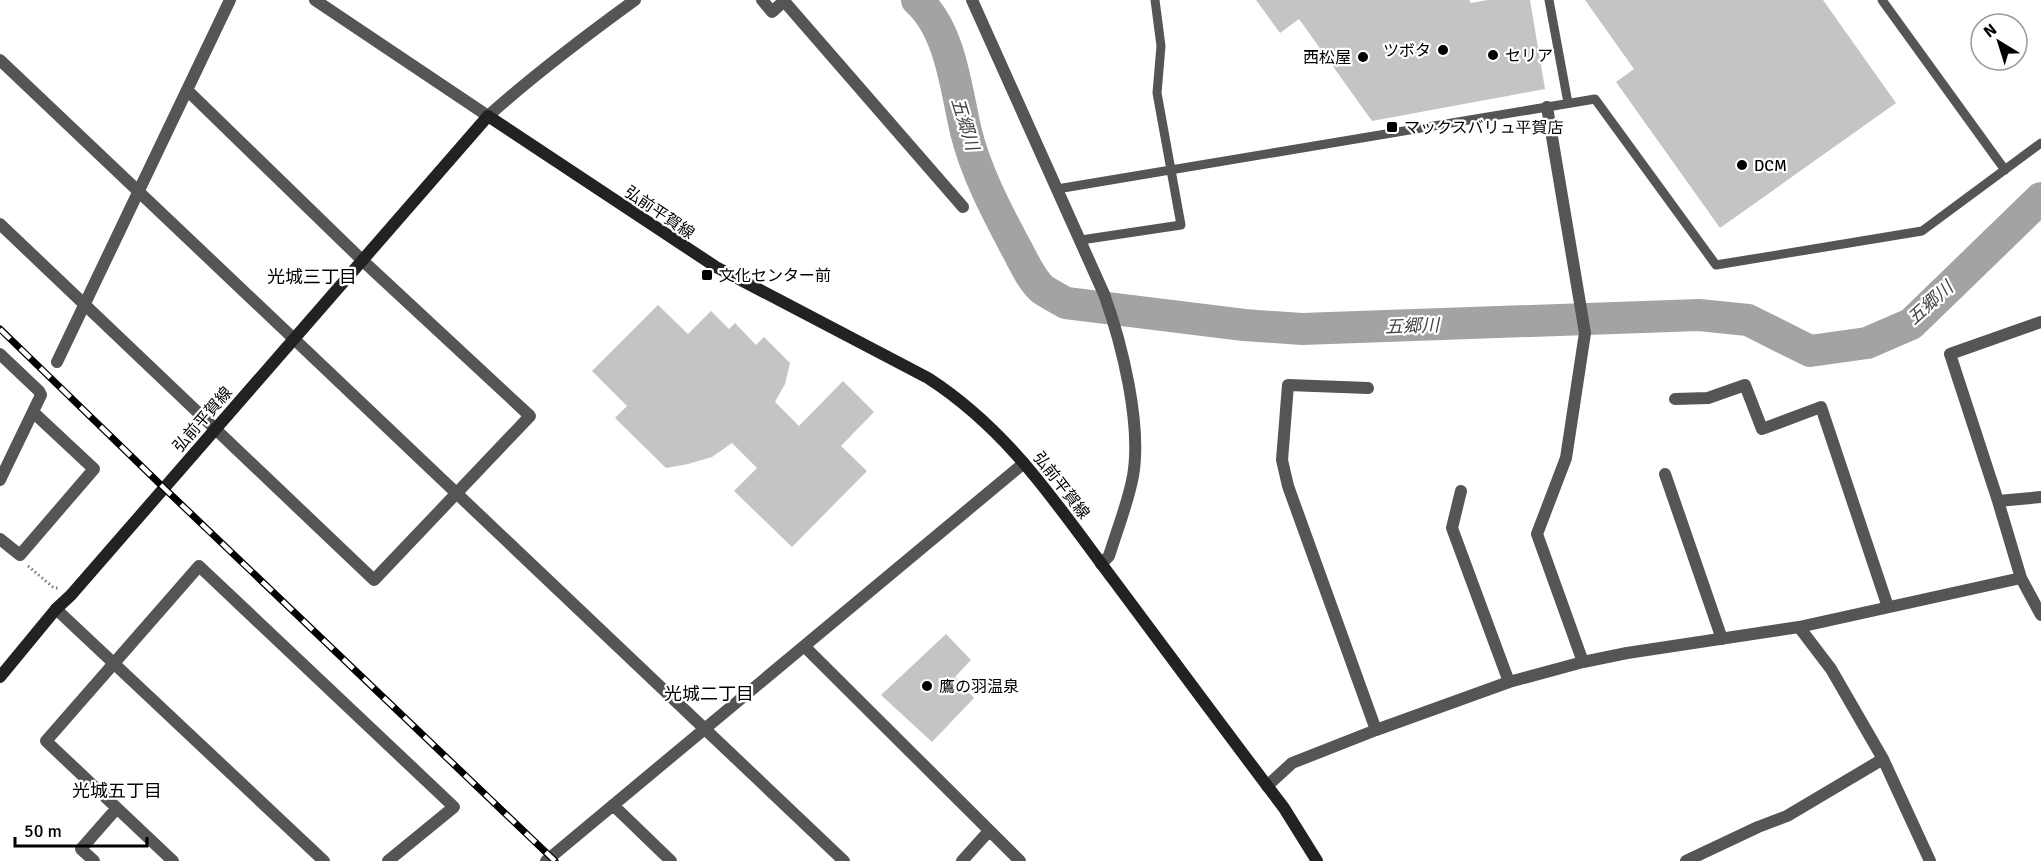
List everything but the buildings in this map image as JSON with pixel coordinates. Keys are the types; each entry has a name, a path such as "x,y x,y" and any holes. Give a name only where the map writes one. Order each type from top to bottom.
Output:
{"main road":[{"name":"弘前平賀線","path":"0,676 488,116 716,267 906,366 944,388 987,422 1041,482 1284,808 1317,861"}],"street":[{"path":"57,362 230,0"},
{"path":"315,0 488,116 571,45 635,0"},
{"path":"762,0 772,12 784,0 963,207"},
{"path":"972,0 1081,240 1112,315 1132,409 1136,446 1133,477 1109,556 1101,564"},
{"path":"0,60 844,861"},
{"path":"0,224 374,580 530,416 362,260 187,90"},
{"path":"1547,107 1585,333 1566,458 1537,534 1583,662"},
{"path":"2041,322 1950,354 2021,578 2041,615"},
{"path":"0,354 41,395 1,477"},
{"path":"1368,388 1288,385 1282,460 1288,486 1376,730"},
{"path":"1675,399 1708,398 1745,385 1762,429 1821,407 1888,607"},
{"path":"0,539 20,555 94,469 33,412"},
{"path":"546,861 1024,463"},
{"path":"1665,474 1722,639"},
{"path":"1461,491 1452,528 1509,682"},
{"path":"1998,501 2041,497"},
{"path":"173,861 46,741 199,566 454,807 388,861"},
{"path":"1267,786 1292,763 1509,682 1583,662 1799,627 2021,578"},
{"path":"56,609 324,861"},
{"path":"1799,627 1831,669 1883,759 1930,861"},
{"path":"804,646 1020,861"},
{"path":"1686,861 1758,827 1788,816 1883,759"},
{"path":"613,805 672,861"},
{"path":"94,861 81,849 117,808"},
{"path":"962,861 989,831"}],"lane":[{"path":"1081,240 1181,225 1158,93 1161,46 1155,0"},
{"path":"1549,0 1568,103"},
{"path":"1882,0 2005,170"},
{"path":"1058,189 1595,99 1716,265 1922,231 2041,143"}],"path":[{"path":"20,555 27,565 54,588 62,588"}],"waterway":[{"name":"五郷川","path":"917,0 938,27 945,44 970,147 994,205 1034,280 1042,289 1066,303 1244,325 1302,329 1699,315 1748,320 1810,351 1867,343 1911,324 2041,198"}],"railway":[{"path":"0,329 555,861"}],"place":[{"name":"ツボタ","path":"1443,50"},
{"name":"セリア","path":"1493,55"},
{"name":"西松屋","path":"1363,57"},
{"name":"マックスバリュ平賀店","path":"1392,127"},
{"name":"DCM","path":"1742,165"},
{"name":"文化センター前","path":"707,275"},
{"name":"鷹の羽温泉","path":"927,686"}],"district":[{"name":"光城三丁目","path":"312,277"},
{"name":"光城二丁目","path":"709,694"},
{"name":"光城五丁目","path":"117,791"}]}
